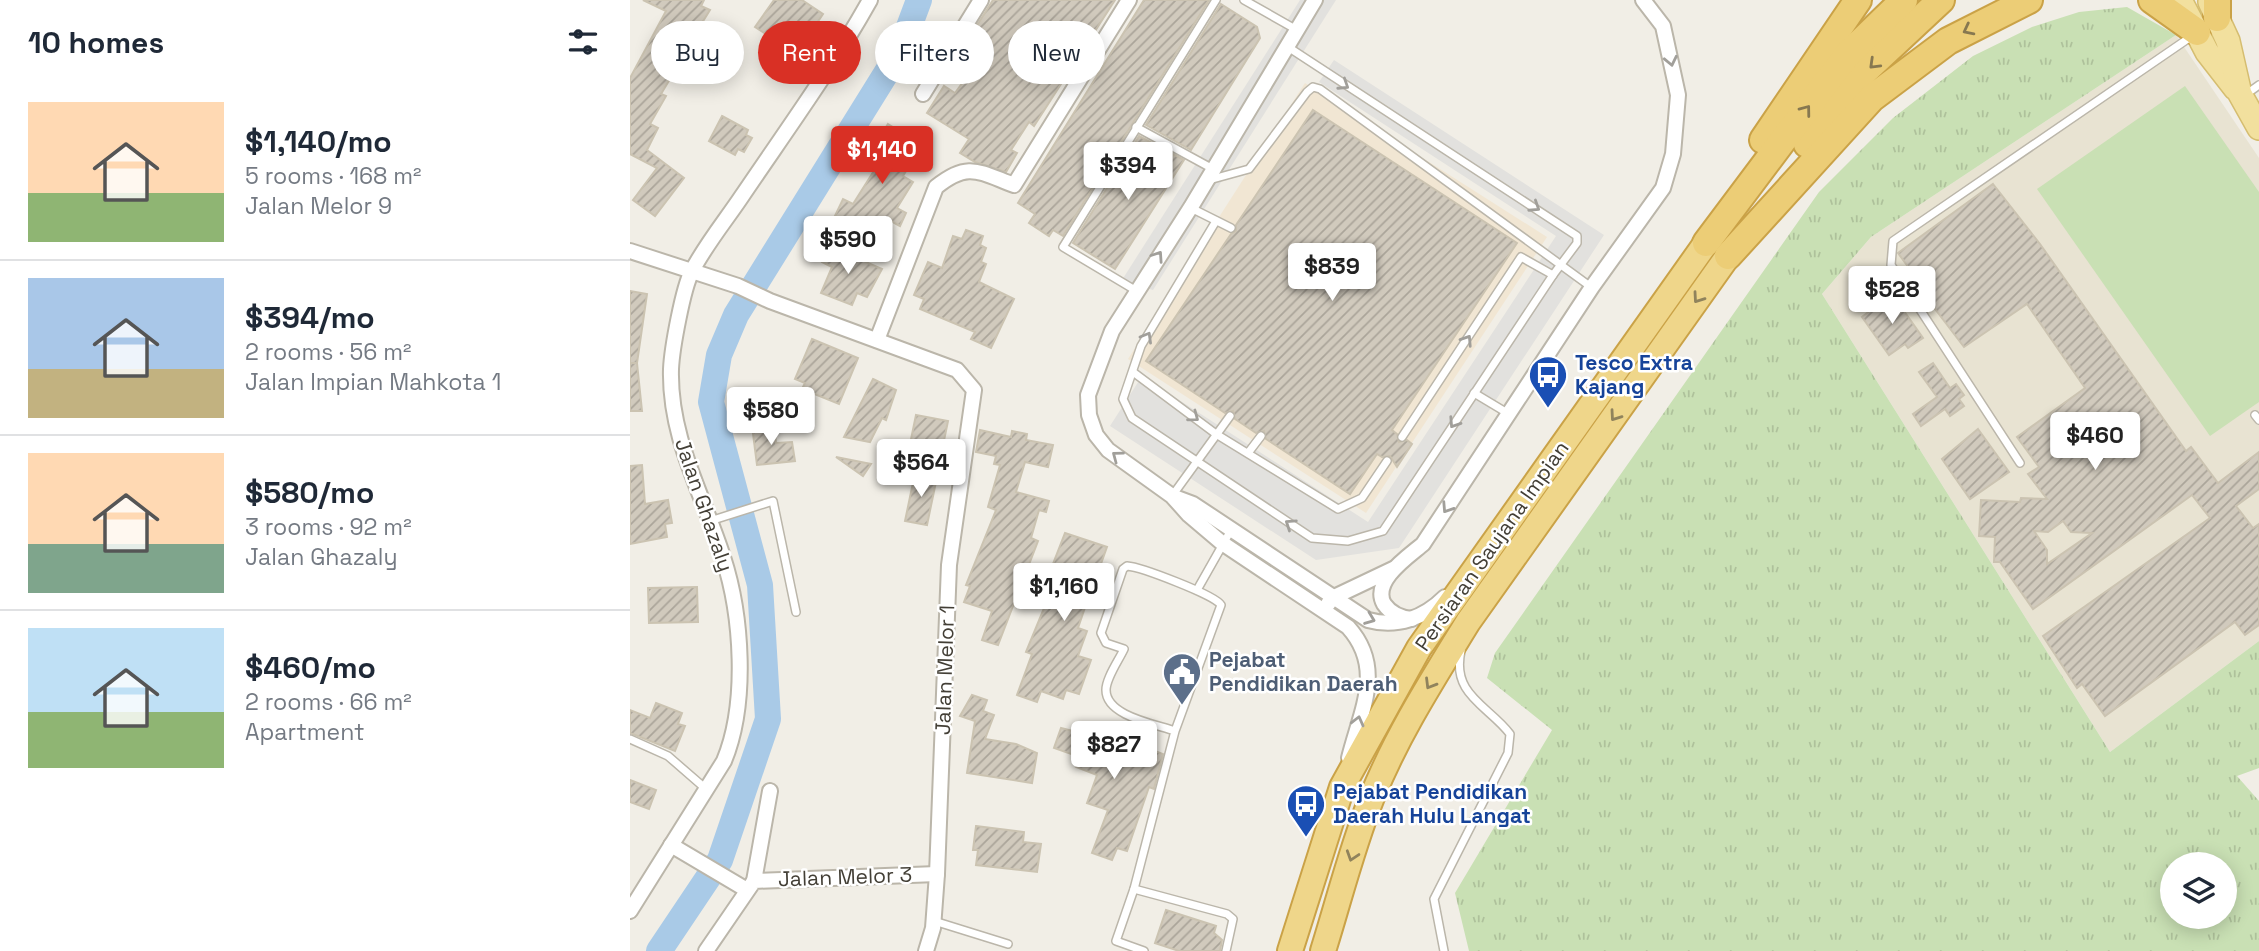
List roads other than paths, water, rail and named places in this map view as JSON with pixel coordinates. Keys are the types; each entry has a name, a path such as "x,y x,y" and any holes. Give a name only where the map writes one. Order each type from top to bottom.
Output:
{"highway":[{"path":"1717,250 1743,170 1858,0"},
{"path":"1717,250 1847,55 1904,0"},
{"path":"1717,250 1783,174 1866,70 1941,0"},
{"path":"2152,0 2210,12"},
{"path":"1717,250 1872,97 1948,41 2023,2"},
{"name":"Persiaran Saujana Impian","path":"1323,951 1372,798 1395,747 1468,622 1717,250"},
{"name":"Persiaran Saujana Impian","path":"1290,951 1342,787 1419,648 1474,569 1659,333"}],"main road":[{"path":"2180,0 2210,12 2228,41 2259,128"}],"street":[{"name":"Jalan Ghazaly","path":"630,911 637,886 671,845 730,747 739,675 738,628 732,589 680,442 672,395 671,368 691,272 846,43 870,0"},
{"path":"923,94 981,0"},
{"path":"630,251 738,286 770,301 877,340 936,187 954,173 976,171 1014,185 1129,0"},
{"path":"1315,0 1191,207 1135,290 1112,331 1088,395 1089,415 1096,435 1108,450 1172,496 1189,515 1222,543 1348,627 1360,641 1369,670 1342,787"},
{"path":"1412,619 1392,613 1381,597 1385,581 1396,567 1423,544 1592,288 1663,188 1673,154 1678,95 1663,26 1643,0"},
{"name":"Jalan Melor 1","path":"877,340 957,370 974,390 949,565 937,874 934,920 926,951"},
{"path":"1172,496 1193,504 1357,614 1381,623 1412,619 1438,604 1474,569"},
{"path":"1323,610 1332,598 1396,567"},
{"path":"671,845 746,885 770,791"},
{"name":"Jalan Melor 3","path":"706,951 746,885 937,874"}],"lane":[{"path":"1135,290 1063,247 1216,0"},
{"path":"1244,0 1297,30"},
{"path":"2020,463 1891,265 1893,241 2210,12"},
{"path":"1216,221 1142,346 1123,399 1132,418 1312,538 1349,541 1383,531 1577,243 1577,236 1287,47"},
{"path":"1136,127 1210,175 1249,169 1307,92 1313,87 1320,89 1592,288"},
{"path":"1191,207 1231,228"},
{"path":"1402,438 1521,257 1553,275"},
{"path":"1133,372 1216,434 1338,509 1362,498 1387,461"},
{"path":"1474,393 1509,414"},
{"path":"1172,496 1230,416"},
{"path":"1248,453 1261,436"},
{"path":"710,521 773,501 796,612"},
{"path":"1197,590 1231,530"},
{"path":"1144,951 1116,941 1135,889 1175,731 1220,614 1221,605 1217,599 1197,590 1126,566 1101,633 1106,643 1124,649 1105,687 1113,707 1175,731"},
{"path":"1444,951 1434,899 1508,753 1510,733 1500,720 1473,701 1463,682 1459,660 1468,622"},
{"path":"630,739 668,756 707,789"},
{"path":"1135,889 1227,914 1233,919 1233,926 1226,951"},
{"path":"934,920 1008,944"}],"waterway":[{"path":"659,951 720,860 768,719 760,585 711,402 719,355 736,315 900,51 919,0"}],"place":[{"name":"Tesco Extra Kajang","path":"1548,409"},
{"name":"Pejabat Pendidikan Daerah","path":"1182,706"},
{"name":"Pejabat Pendidikan Daerah Hulu Langat","path":"1306,838"}]}
